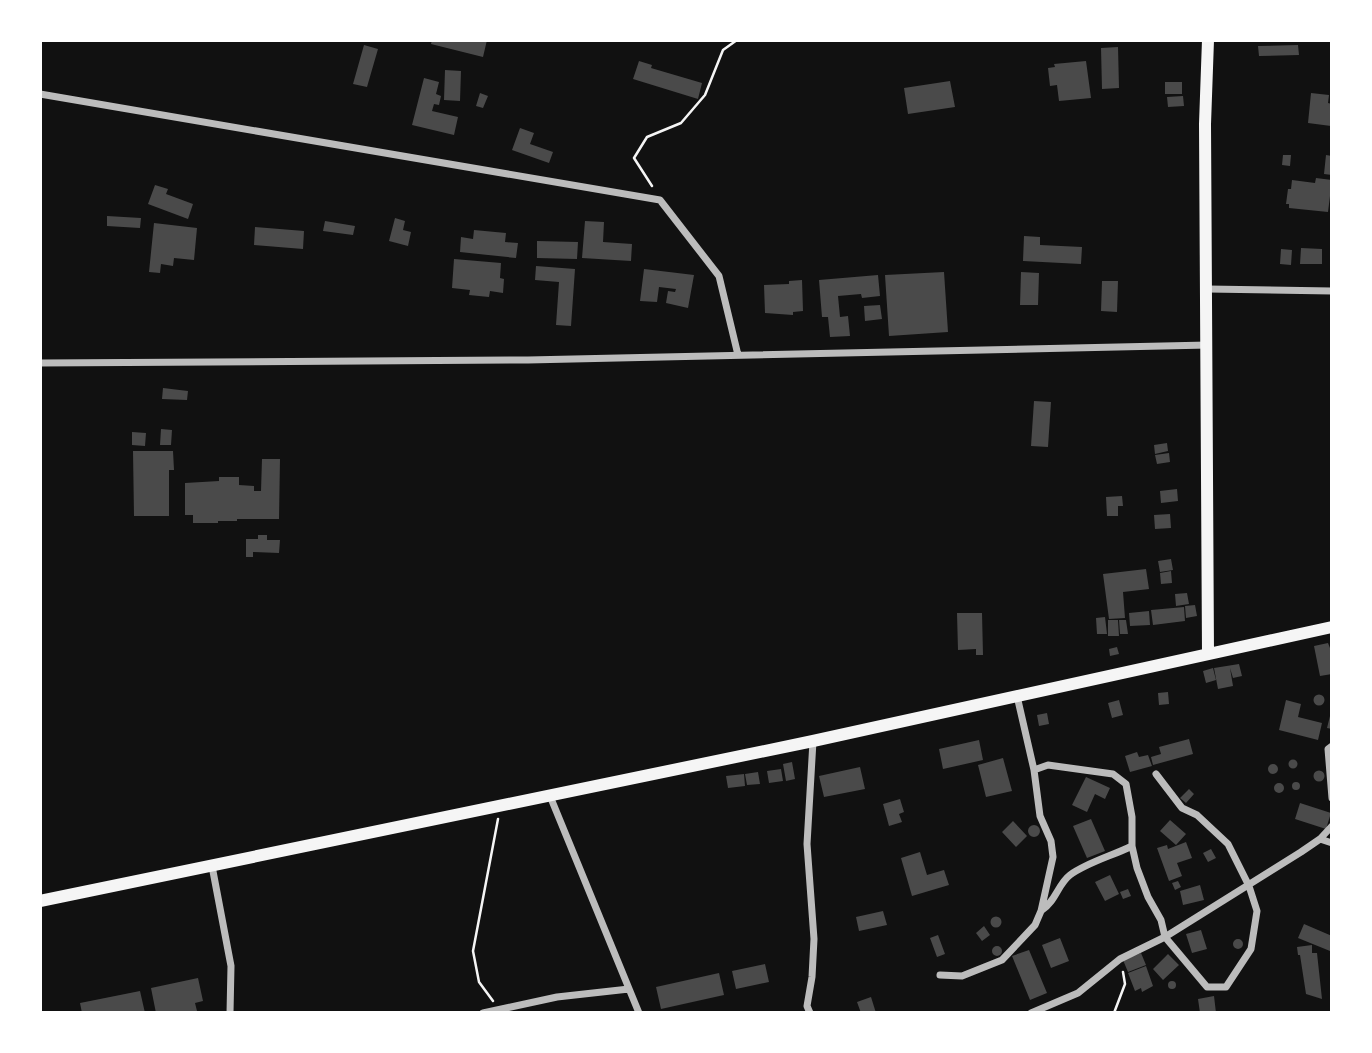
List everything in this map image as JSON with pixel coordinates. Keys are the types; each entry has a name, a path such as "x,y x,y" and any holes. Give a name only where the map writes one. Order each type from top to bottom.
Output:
{"main road":[{"path":"1208,40 1205,124 1208,653"},
{"path":"40,901 813,741 1332,627"}],"street":[{"path":"40,94 660,200 719,276 738,355"},
{"path":"1208,289 1332,291"},
{"path":"40,363 75,365 528,360 1208,345"},
{"path":"940,975 962,976 1002,960 1035,925 1041,911 1053,857 1051,841 1040,816 1034,770 1017,696"},
{"path":"810,1013 807,1006 814,939 807,844 813,741"},
{"path":"1332,746 1328,749 1328,761 1332,798"},
{"path":"1034,770 1048,765 1113,774 1126,784 1132,817 1132,846 1137,868 1161,920 1165,937 1207,987 1226,987 1251,949 1257,911 1250,886 1228,844 1197,815 1182,808 1156,774"},
{"path":"550,796 639,1013"},
{"path":"1031,1013 1078,993 1120,959 1165,937 1250,886 1320,839 1332,826"},
{"path":"1320,839 1332,843"},
{"path":"1041,911 1057,895 1067,877 1132,846"},
{"path":"212,866 231,966 230,1013"},
{"path":"482,1013 557,997 629,989"}],"path":[{"path":"660,200 634,158 647,137 681,123 705,95 723,50 737,40"},
{"path":"499,1009 479,982 473,951 500,807"},
{"path":"1114,1013 1125,984 1120,959"}],"building":[{"path":"432,40 487,40 483,57 431,44"},
{"path":"364,45 378,49 367,87 353,84"},
{"path":"1298,45 1299,55 1259,56 1258,46"},
{"path":"1118,47 1119,88 1102,89 1101,48"},
{"path":"639,61 652,65 651,68 702,83 698,99 633,79"},
{"path":"1086,61 1091,98 1059,101 1057,85 1050,86 1048,68 1055,67 1054,64"},
{"path":"445,70 461,71 460,101 444,100"},
{"path":"424,78 439,82 436,94 441,96 439,105 434,104 432,111 458,117 454,135 412,125"},
{"path":"950,81 955,107 908,114 904,88"},
{"path":"1165,82 1182,82 1182,94 1165,94"},
{"path":"480,93 488,96 483,108 476,106"},
{"path":"1311,93 1329,95 1328,103 1332,104 1331,126 1308,123"},
{"path":"1183,96 1184,106 1168,107 1167,97"},
{"path":"520,128 534,133 530,144 553,152 549,163 512,150"},
{"path":"1283,155 1291,155 1290,166 1282,165"},
{"path":"1326,155 1332,156 1332,175 1324,174"},
{"path":"1316,178 1332,180 1328,212 1289,208 1289,204 1286,204 1292,180 1315,183"},
{"path":"155,185 168,189 166,194 193,204 188,219 148,204"},
{"path":"107,216 141,218 140,228 107,226"},
{"path":"395,218 405,221 403,230 411,232 408,246 389,241"},
{"path":"325,221 355,226 353,235 323,231"},
{"path":"585,221 604,222 603,242 632,244 631,261 582,258"},
{"path":"154,223 197,228 194,260 174,258 173,266 161,264 160,273 149,272"},
{"path":"255,227 304,231 303,249 254,245"},
{"path":"474,230 506,233 505,242 518,243 516,258 460,252 461,237 473,239"},
{"path":"1024,236 1040,237 1040,245 1082,247 1081,264 1023,261"},
{"path":"537,241 578,242 577,259 537,258"},
{"path":"1301,248 1322,249 1322,264 1300,264"},
{"path":"1281,249 1292,250 1291,265 1280,264"},
{"path":"454,259 501,263 503,293 490,291 489,297 469,295 470,290 452,288"},
{"path":"536,266 575,269 571,326 556,325 559,282 535,280"},
{"path":"644,269 694,275 688,308 666,303 668,291 675,292 676,289 659,287 657,302 640,301"},
{"path":"944,272 948,332 889,336 885,275"},
{"path":"1021,272 1039,273 1038,305 1020,305"},
{"path":"878,275 880,296 838,296 840,317 848,316 850,336 830,337 828,317 822,317 819,280"},
{"path":"802,280 803,311 793,312 793,315 765,313 764,285 789,284 789,281"},
{"path":"1102,281 1118,281 1117,312 1101,311"},
{"path":"880,305 882,319 865,321 864,306"},
{"path":"163,388 188,391 187,400 162,399"},
{"path":"1034,401 1051,402 1048,447 1031,446"},
{"path":"161,429 172,430 171,445 160,445"},
{"path":"132,432 146,433 145,446 132,445"},
{"path":"1167,443 1168,451 1155,454 1154,445"},
{"path":"133,451 173,451 174,470 169,470 169,516 134,516"},
{"path":"1169,453 1170,462 1157,464 1155,455"},
{"path":"262,459 280,459 279,519 193,523 193,515 185,515 185,483 219,481 219,477 239,477 239,485 254,486 254,491 261,491"},
{"path":"1177,489 1178,501 1161,503 1160,491"},
{"path":"1122,496 1123,506 1118,506 1118,516 1107,516 1106,497"},
{"path":"1170,514 1171,528 1155,529 1154,515"},
{"path":"258,535 267,535 267,540 280,540 279,553 253,552 253,557 246,557 246,539 258,539"},
{"path":"1171,559 1173,570 1160,572 1158,561"},
{"path":"1146,569 1149,589 1123,592 1125,618 1109,619 1103,574"},
{"path":"1171,571 1172,583 1161,584 1160,573"},
{"path":"1187,593 1189,604 1176,606 1175,594"},
{"path":"1195,605 1197,616 1186,618 1185,606"},
{"path":"1184,607 1185,621 1153,625 1151,610"},
{"path":"1149,611 1150,625 1130,626 1129,613"},
{"path":"957,613 982,613 983,655 976,655 976,649 958,650"},
{"path":"1105,617 1107,634 1097,634 1096,618"},
{"path":"1108,620 1118,620 1119,636 1108,636"},
{"path":"1119,620 1126,620 1128,634 1120,634"},
{"path":"1328,643 1332,653 1332,674 1320,676 1314,646"},
{"path":"1117,647 1119,654 1110,656 1109,649"},
{"path":"1239,664 1242,676 1233,678 1230,668 1233,686 1218,689 1214,668"},
{"path":"1213,668 1216,680 1206,683 1203,671"},
{"path":"1168,692 1169,704 1159,705 1158,693"},
{"path":"1319,695 1323,696 1323,704 1319,705 1315,704 1314,700 1315,696"},
{"path":"1119,700 1123,715 1112,718 1108,703"},
{"path":"1286,700 1301,704 1298,717 1322,723 1318,740 1279,730"},
{"path":"1047,713 1049,724 1039,726 1037,715"},
{"path":"1332,713 1332,729 1327,728"},
{"path":"1189,739 1193,754 1153,765 1151,757 1161,754 1159,747"},
{"path":"979,740 983,760 943,769 939,749"},
{"path":"1137,752 1139,757 1148,755 1152,766 1130,772 1125,756"},
{"path":"1003,758 1012,791 986,797 978,765"},
{"path":"1293,759 1298,764 1293,769 1288,764"},
{"path":"792,762 795,779 786,781 783,764"},
{"path":"1273,764 1277,765 1277,773 1273,774 1269,773 1268,769 1269,765"},
{"path":"860,767 865,789 824,797 819,776"},
{"path":"781,769 783,781 769,783 767,771"},
{"path":"1319,771 1323,772 1323,780 1319,781 1315,780 1314,776 1315,772"},
{"path":"758,772 760,784 747,785 745,774"},
{"path":"744,774 745,786 728,788 726,776"},
{"path":"1086,777 1110,788 1105,799 1095,794 1087,812 1072,805"},
{"path":"1296,782 1300,786 1296,790 1292,786"},
{"path":"1279,783 1284,788 1279,793 1274,788"},
{"path":"1189,789 1194,794 1186,803 1180,798"},
{"path":"900,799 904,812 899,814 902,822 889,826 883,804"},
{"path":"1300,803 1331,813 1326,829 1295,819"},
{"path":"1091,819 1105,851 1087,858 1073,826"},
{"path":"1170,820 1186,834 1176,845 1160,831"},
{"path":"1013,821 1027,836 1016,847 1002,832"},
{"path":"1034,825 1040,831 1034,837 1028,831"},
{"path":"1186,842 1192,858 1177,863 1182,876 1169,881 1157,848 1167,845 1168,849"},
{"path":"1211,849 1216,858 1208,862 1203,853"},
{"path":"920,852 927,875 944,870 949,885 912,896 901,858"},
{"path":"1110,875 1119,894 1105,901 1095,882"},
{"path":"1178,881 1181,887 1175,890 1172,883"},
{"path":"1200,885 1204,900 1183,905 1180,891"},
{"path":"1128,889 1131,896 1123,899 1120,892"},
{"path":"883,911 887,925 859,931 856,917"},
{"path":"996,916 1002,922 996,928 990,922"},
{"path":"1304,924 1332,936 1330,951 1298,938"},
{"path":"984,926 990,935 982,941 976,933"},
{"path":"1201,930 1207,949 1192,953 1186,934"},
{"path":"938,935 945,954 937,957 930,938"},
{"path":"1060,938 1069,961 1051,968 1042,945"},
{"path":"1238,939 1243,944 1238,949 1233,944"},
{"path":"1312,945 1312,953 1317,953 1322,999 1306,994 1298,955 1297,947"},
{"path":"997,946 1002,951 997,956 992,951"},
{"path":"1029,950 1047,993 1030,1000 1012,956"},
{"path":"1141,953 1146,965 1128,972 1123,960"},
{"path":"1168,954 1179,965 1163,980 1153,969"},
{"path":"765,964 769,982 736,989 732,971"},
{"path":"1146,966 1153,986 1142,992 1141,988 1135,991 1128,973"},
{"path":"719,973 724,995 661,1009 656,987"},
{"path":"198,978 203,1001 195,1003 197,1011 156,1013 151,988"},
{"path":"1172,981 1176,985 1172,989 1168,985"},
{"path":"140,991 145,1013 82,1013 80,1003"},
{"path":"1214,996 1216,1013 1200,1013 1198,999"},
{"path":"871,997 876,1013 861,1013 857,1002"}]}
